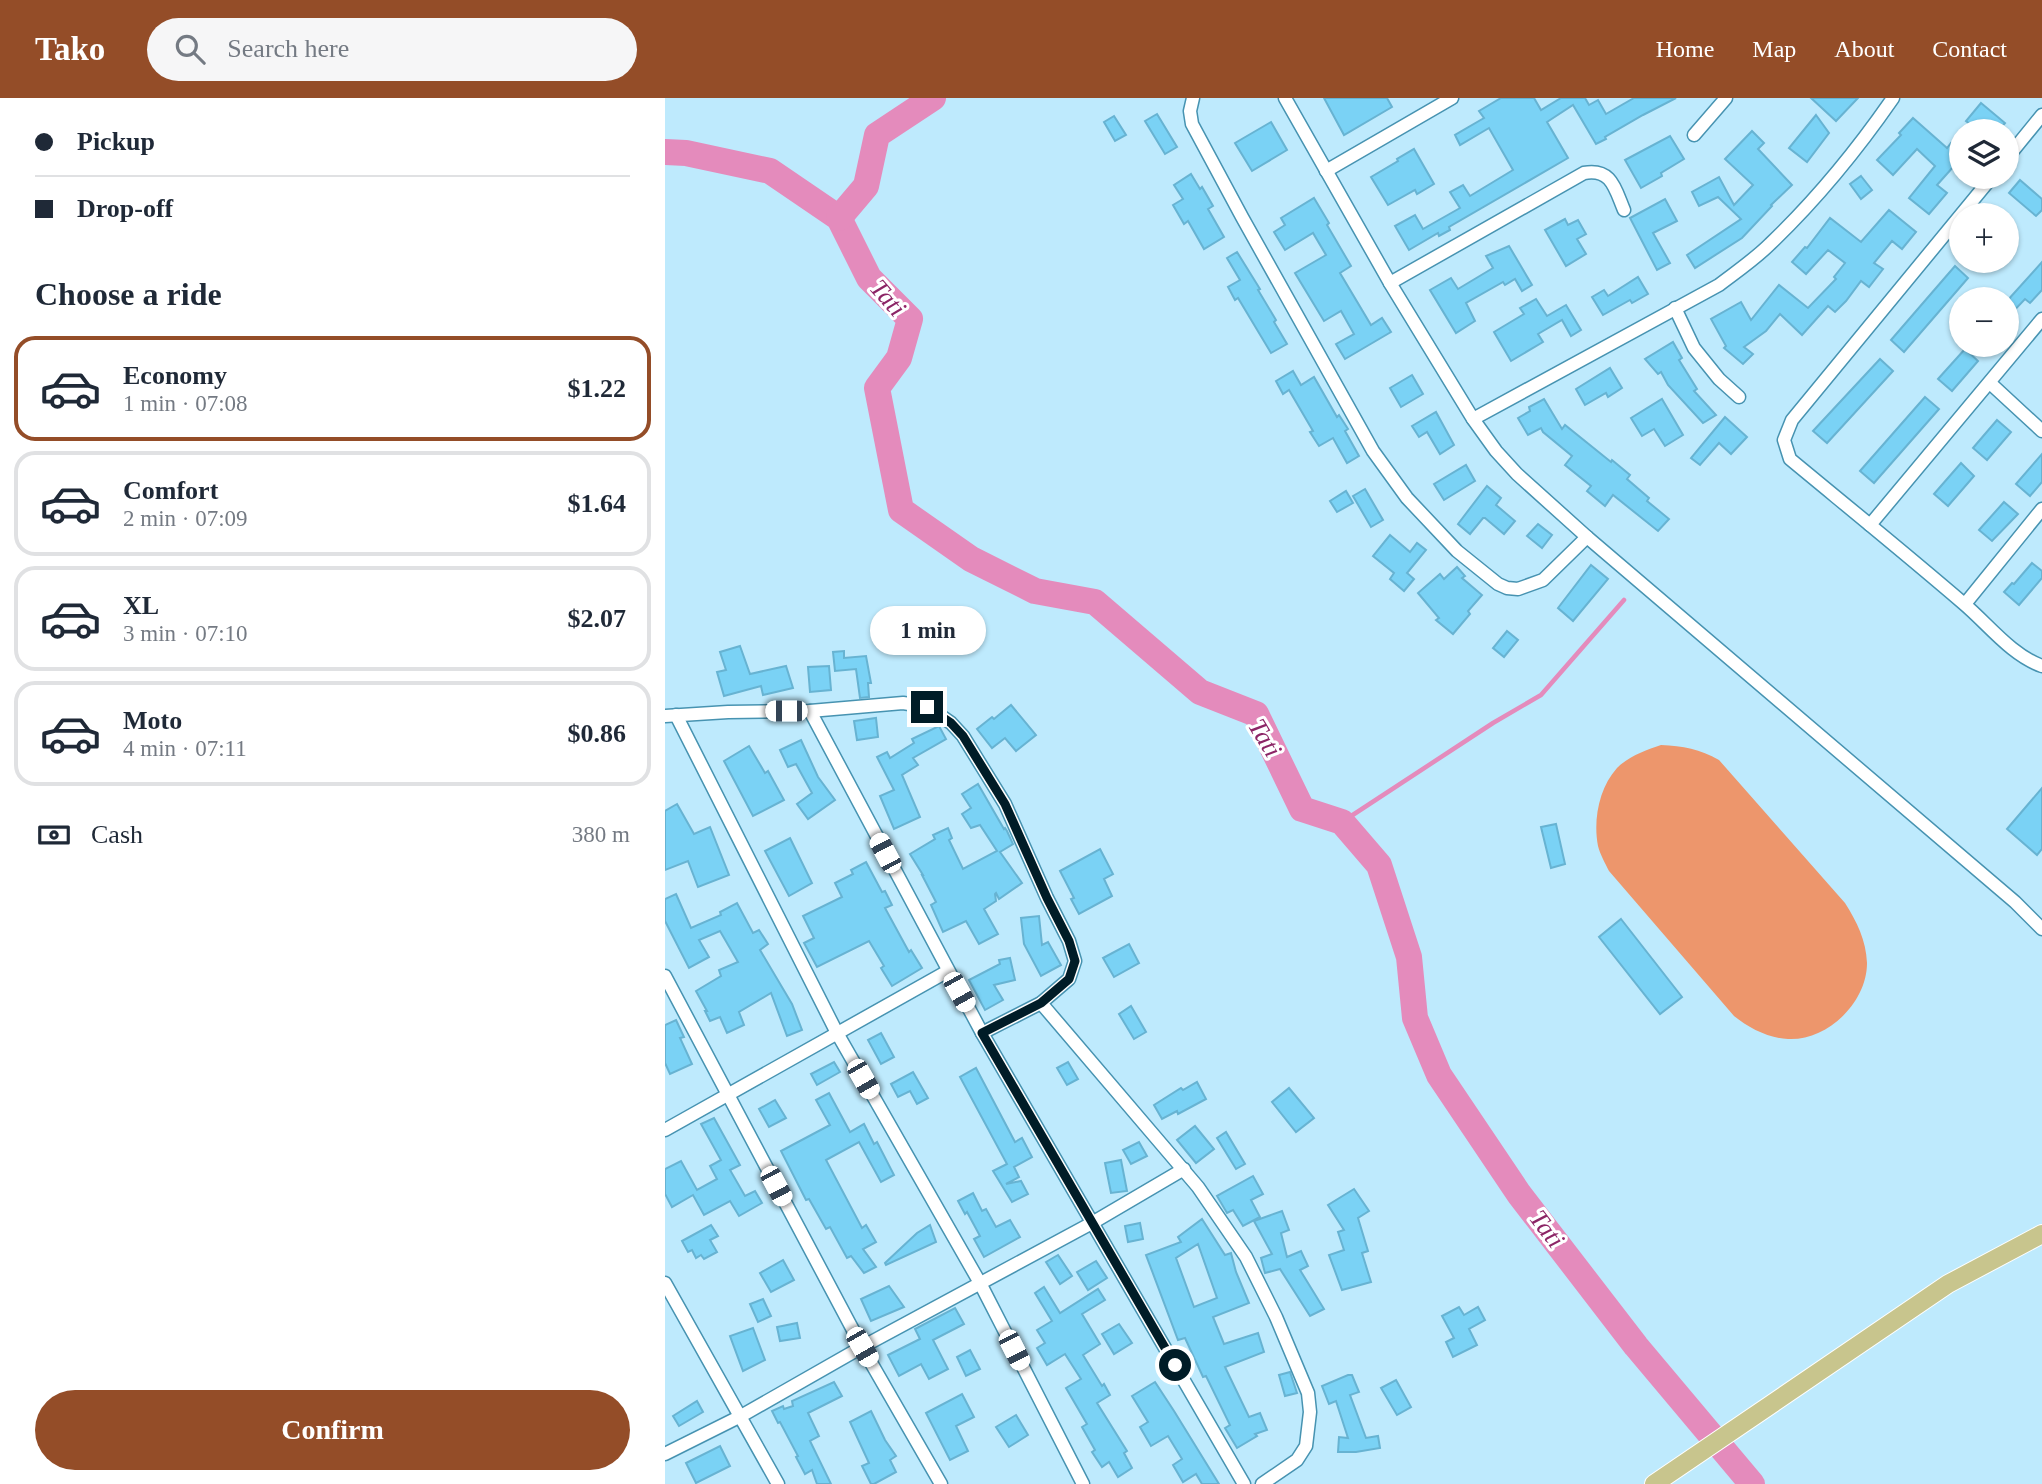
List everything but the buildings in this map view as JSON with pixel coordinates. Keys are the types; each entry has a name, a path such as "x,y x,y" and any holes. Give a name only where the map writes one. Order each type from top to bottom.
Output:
{"main road":[{"path":"1654,1484 1948,1284 2042,1234"}],"street":[{"path":"1193,98 1190,111 1192,124 1229,194 1373,451 1407,498 1457,551 1498,584 1507,588 1518,589 1543,580 1587,537"},
{"path":"1285,98 1390,283 1473,419 1496,451 1517,474 1587,537 2015,902 2042,929"},
{"path":"1326,171 1452,98"},
{"path":"1694,135 1726,98"},
{"path":"1473,419 1719,285 1769,245 1809,203 1866,136 1893,98"},
{"path":"2019,143 2042,115"},
{"path":"1390,283 1584,173 1599,172 1607,176 1625,210"},
{"path":"1981,189 1792,420 1784,440 1790,459 1965,604 2014,650 2029,661 2042,666"},
{"path":"1675,308 1694,348 1719,379 1739,397"},
{"path":"1870,525 2042,319"},
{"path":"1990,383 2042,431"},
{"path":"1965,604 2042,509"},
{"path":"982,1033 1041,1003 1069,979 1075,961 1073,951 1005,804 963,736 951,723 927,707 888,703 810,711 671,716 837,1033 980,1283 1083,1484"},
{"path":"810,711 982,1033 1244,1484"},
{"path":"665,1129 948,971"},
{"path":"665,976 862,1347 941,1484"},
{"path":"1041,1003 1184,1169 1224,1223 1276,1317 1308,1393 1310,1412 1306,1446 1297,1460 1262,1484"},
{"path":"665,1454 741,1416 862,1347 1092,1223 1184,1169"},
{"path":"665,1283 778,1484"}],"shaded area":[{"path":"1661,745 1691,749 1719,760 1849,910 1865,947 1865,978 1860,992 1842,1017 1817,1034 1803,1038 1781,1038 1752,1028 1734,1016 1609,871 1599,849 1596,826 1606,785 1617,768 1627,760"}],"waterway":[{"path":"839,218 866,186 877,135 933,98"},
{"name":"Tati","path":"665,152 686,153 770,171 839,218 869,278 910,319 899,358 877,388 901,510 971,559 1035,591 1095,602 1200,692 1256,714 1302,809 1342,822 1379,865 1409,957 1415,1018 1439,1075 1519,1194 1636,1346 1752,1484"},
{"path":"1342,822 1493,723 1541,695 1624,600"}],"route":[{"path":"927,707 951,723 963,736 1005,804 1069,941 1075,961 1073,971 1063,986 1041,1003 982,1033 1175,1365"}]}
